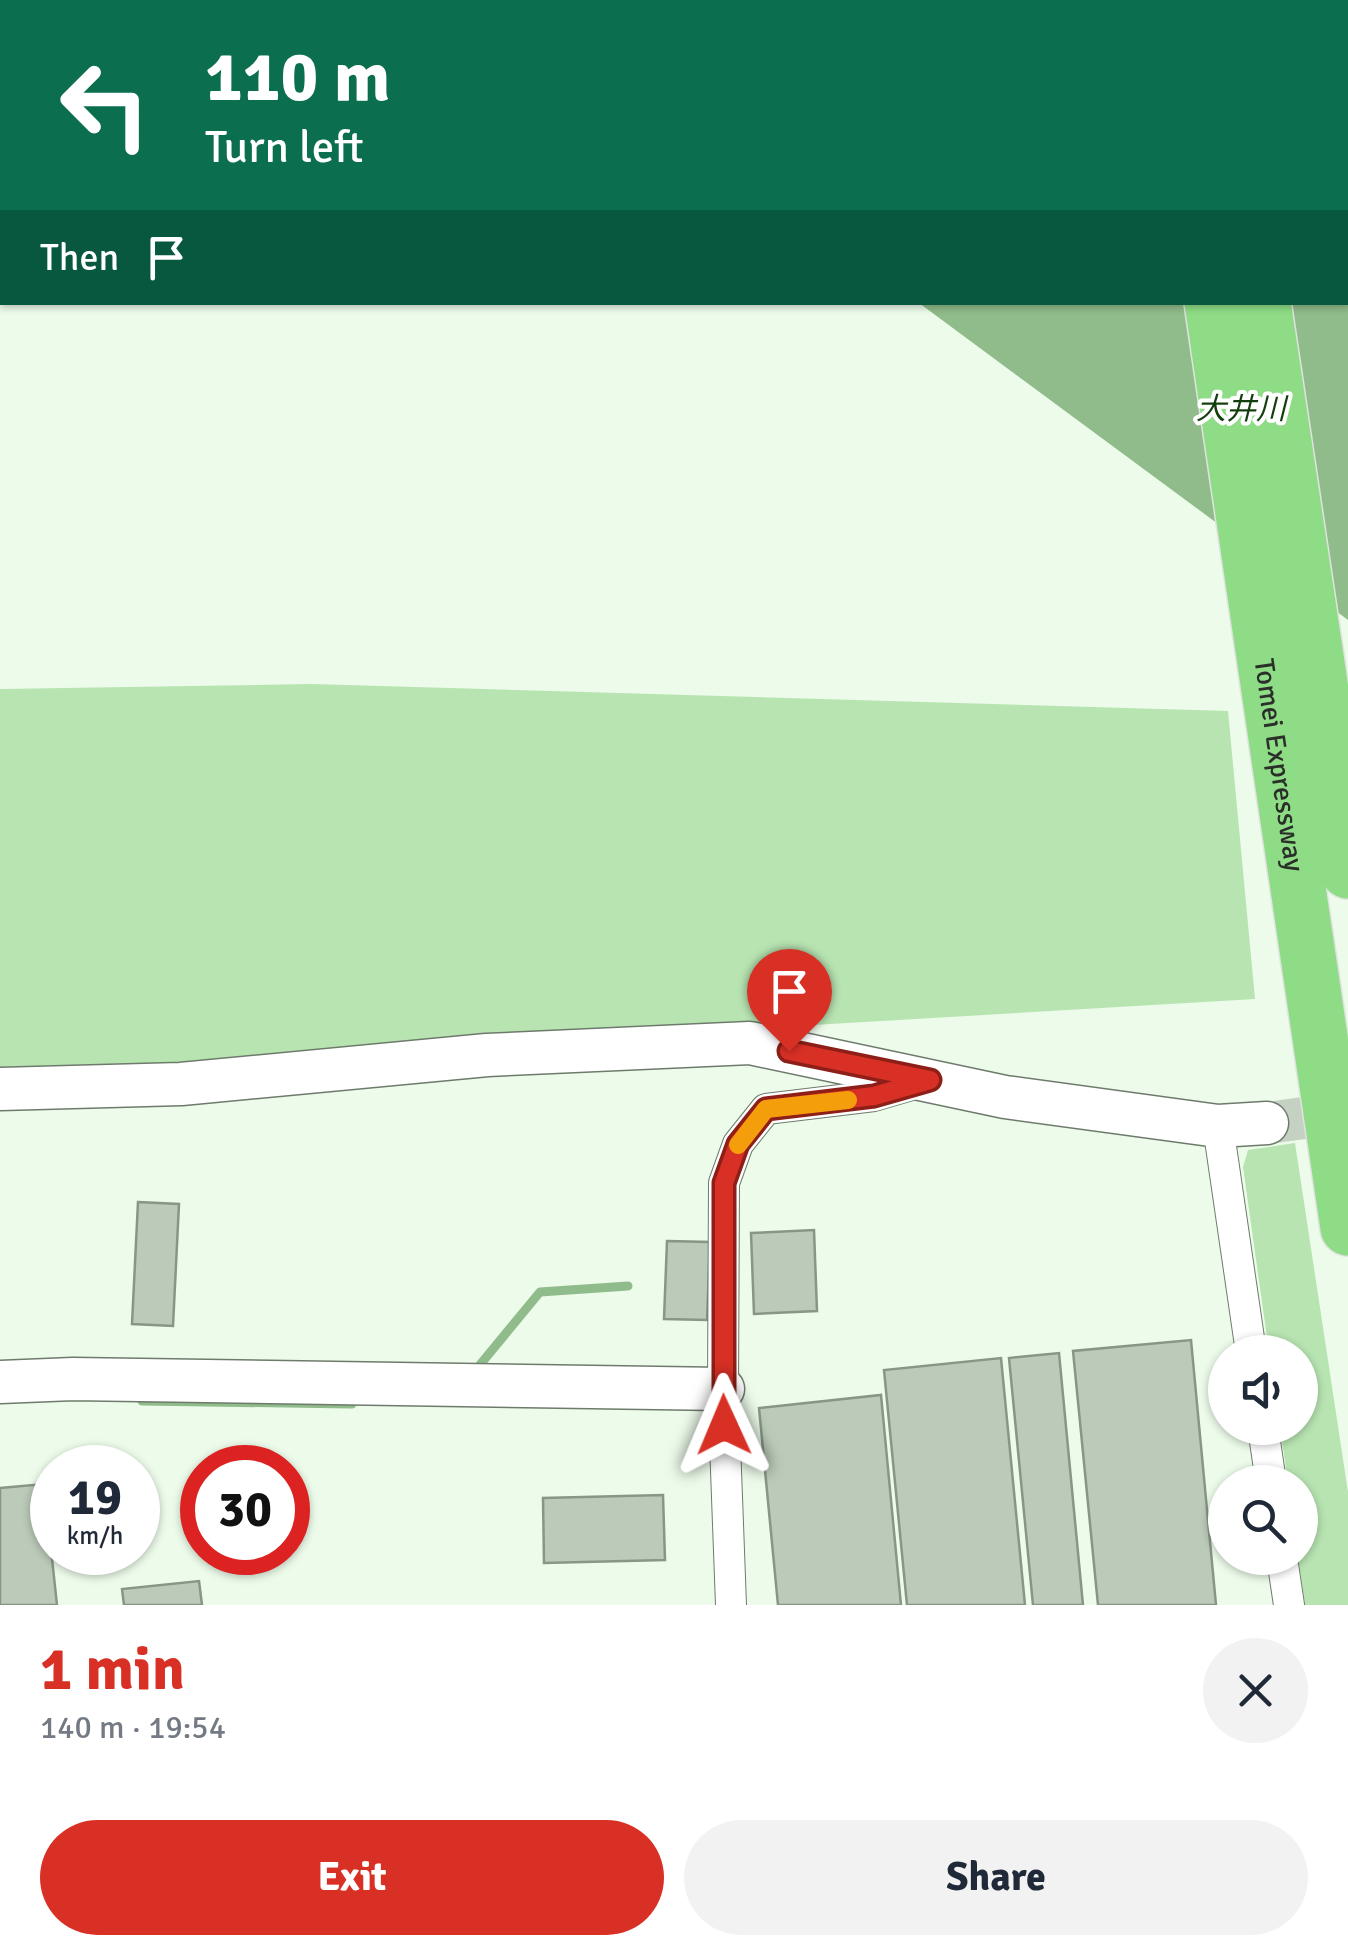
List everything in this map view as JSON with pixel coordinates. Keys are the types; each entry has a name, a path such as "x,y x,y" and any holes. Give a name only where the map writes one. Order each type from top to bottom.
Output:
{"highway":[{"name":"Tomei Expressway","path":"1212,305 1348,1228"},
{"name":"Tomei Expressway","path":"1263,305 1348,871"}],"street":[{"path":"0,1089 181,1084 487,1055 750,1043 1006,1097 1218,1126 1267,1123"},
{"path":"731,1605 723,1389 724,1183 738,1144 766,1109 874,1096 930,1080"},
{"path":"1218,1126 1249,1335"},
{"path":"0,1382 723,1389"},
{"path":"1285,1575 1289,1605"}],"shaded area":[{"path":"312,684 1228,711 1255,999 0,1073 0,689"},
{"path":"1295,1143 1348,1492 1348,1605 1305,1605 1301,1575 1318,1575 1318,1465 1285,1465 1283,1445 1318,1445 1318,1335 1267,1335 1243,1167 1248,1150"}],"water":[{"name":"大井川","path":"922,305 1348,305 1348,620"}],"building":[{"path":"138,1202 179,1204 173,1326 132,1324"},
{"path":"814,1230 817,1311 754,1314 751,1233"},
{"path":"667,1241 710,1242 707,1320 664,1319"},
{"path":"1191,1340 1208,1520 1208,1575 1213,1575 1216,1605 1098,1605 1073,1351"},
{"path":"1059,1353 1083,1605 1033,1605 1009,1358"},
{"path":"1001,1358 1025,1605 907,1605 884,1370"},
{"path":"881,1395 901,1605 778,1605 759,1408"},
{"path":"30,1485 30,1575 54,1575 57,1605 0,1605 0,1488"},
{"path":"663,1495 665,1560 544,1563 543,1498"},
{"path":"199,1581 202,1605 124,1605 122,1589"}],"waterway":[{"path":"474,1372 540,1292 628,1286"},
{"path":"142,1401 352,1404"}],"tunnel":[{"path":"1267,1123 1348,1112"}],"slow traffic":[{"path":"738,1145 766,1109 848,1100"}],"route":[{"path":"724,1425 724,1183 738,1144 766,1109 874,1096 930,1080 789,1051"}]}
